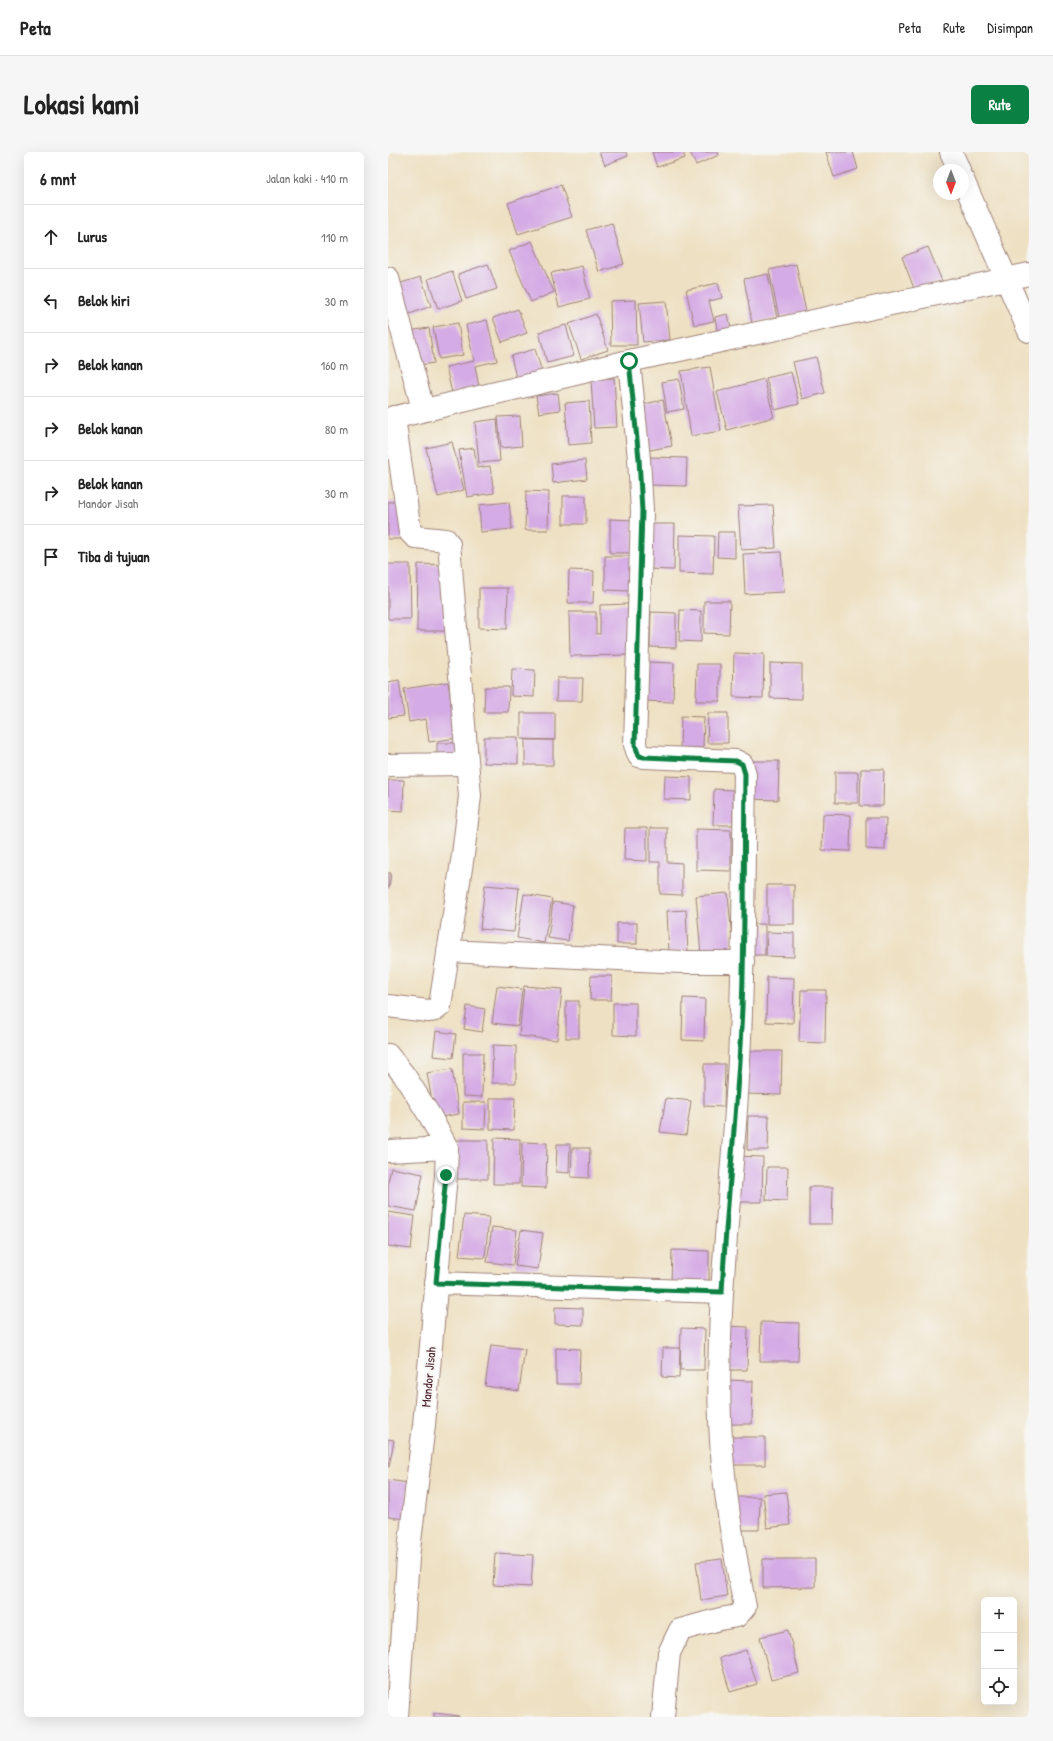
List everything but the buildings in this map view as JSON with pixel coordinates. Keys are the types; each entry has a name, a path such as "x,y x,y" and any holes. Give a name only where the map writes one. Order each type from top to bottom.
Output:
{"street":[{"path":"951,152 956,164"},
{"path":"969,194 1029,331"},
{"path":"388,1006 428,1011 435,1010 440,1006 463,854 470,796 466,764 449,544 446,540 415,537 410,532 391,418 629,361 1029,274"},
{"path":"388,278 423,410"},
{"path":"629,361 639,459 642,511 636,748 638,754 642,757 736,761 743,767 745,774 742,1006 737,1102 725,1232 719,1359 720,1421 723,1461 734,1553 745,1607 737,1616 680,1630 669,1653 663,1717"},
{"path":"388,765 466,764"},
{"path":"448,952 682,962 742,962"},
{"path":"388,1055 404,1075 430,1116 447,1148 388,1151"},
{"name":"Mandor Jisah","path":"397,1717 408,1558 424,1425 446,1175 447,1148"},
{"path":"436,1283 722,1292"}],"route":[{"path":"446,1175 436,1283 722,1292 725,1232 736,1110 742,1006 745,774 742,764 736,761 642,757 636,752 642,511 639,459 629,361"}]}
